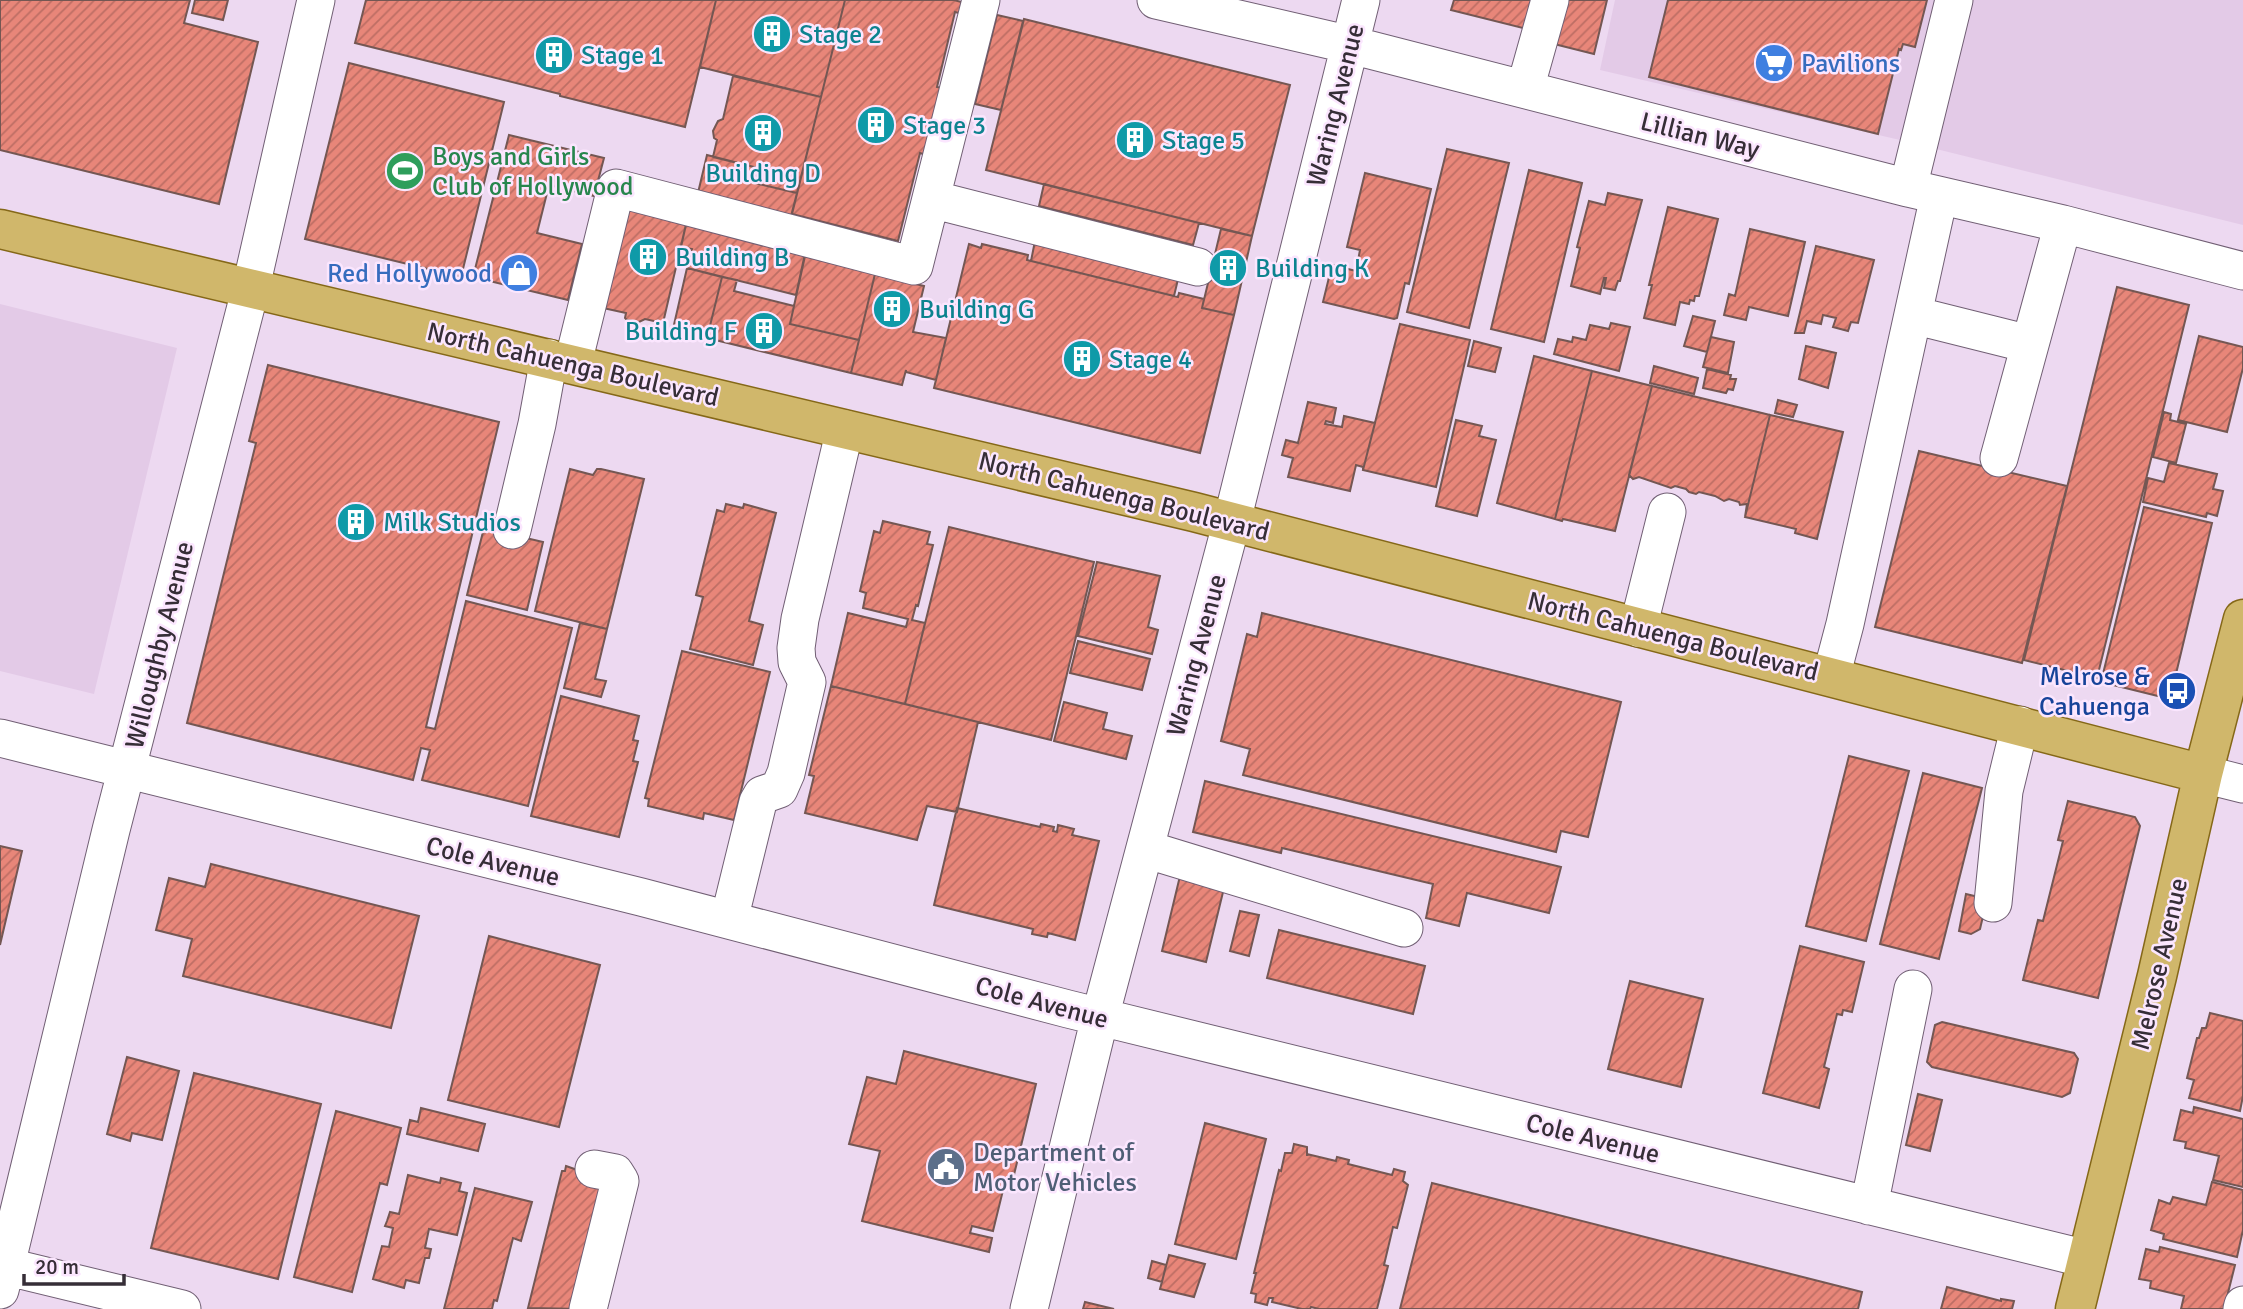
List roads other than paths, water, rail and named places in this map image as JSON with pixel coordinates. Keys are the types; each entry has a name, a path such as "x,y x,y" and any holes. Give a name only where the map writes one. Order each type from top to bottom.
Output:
{"main road":[{"name":"North Cahuenga Boulevard","path":"0,229 1232,521 2203,774"},
{"name":"Melrose Avenue","path":"2075,1309 2157,976 2203,774 2243,619"}],"street":[{"name":"Willoughby Avenue","path":"2,1274 107,843 251,287 316,0"},
{"path":"512,530 537,424 561,361 616,188 914,266 981,0"},
{"name":"Lillian Way","path":"1156,0 1351,44 1924,192 2063,224 2243,271"},
{"name":"Waring Avenue","path":"1029,1309 1100,1017 1232,521 1361,0"},
{"path":"1525,89 1550,0"},
{"path":"1831,677 1913,315 1924,192 1957,17"},
{"path":"931,199 1198,267"},
{"path":"1998,458 2063,224"},
{"path":"1913,315 2029,345"},
{"path":"729,920 758,802 762,795 779,789 786,774 807,682 797,662 797,639 845,429"},
{"path":"1638,628 1667,512"},
{"path":"1993,902 2004,791 2020,725"},
{"name":"Cole Avenue","path":"0,738 729,920 1100,1017 2087,1259"},
{"name":"North Cahuenga Boulevard","path":"2203,774 2243,784"},
{"path":"1145,849 1404,928"},
{"path":"1869,1206 1913,989"},
{"path":"588,1309 620,1181 615,1173 594,1169"},
{"path":"2,1274 182,1309"}],"place":[{"name":"Stage 2","path":"772,34"},
{"name":"Stage 1","path":"554,55"},
{"name":"Pavilions","path":"1774,63"},
{"name":"Stage 3","path":"876,125"},
{"name":"Building D","path":"763,133"},
{"name":"Stage 5","path":"1135,140"},
{"name":"Boys and Girls Club of Hollywood","path":"405,171"},
{"name":"Building B","path":"648,257"},
{"name":"Building K","path":"1228,268"},
{"name":"Red Hollywood","path":"519,273"},
{"name":"Building G","path":"892,309"},
{"name":"Building F","path":"764,331"},
{"name":"Stage 4","path":"1082,359"},
{"name":"Milk Studios","path":"356,522"},
{"name":"Melrose & Cahuenga","path":"2177,691"},
{"name":"Department of Motor Vehicles","path":"946,1167"}]}
